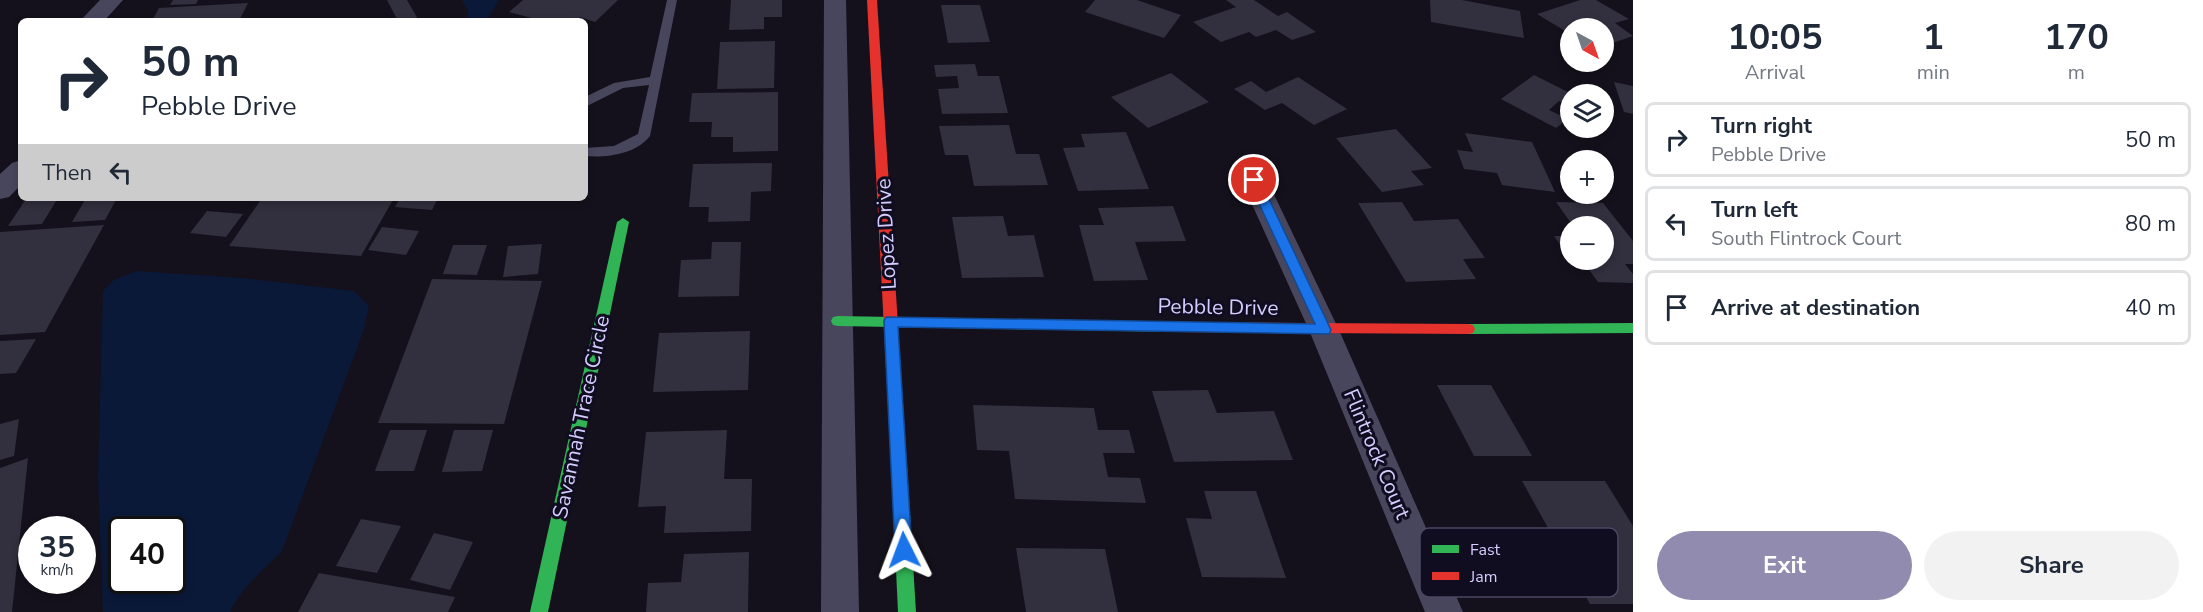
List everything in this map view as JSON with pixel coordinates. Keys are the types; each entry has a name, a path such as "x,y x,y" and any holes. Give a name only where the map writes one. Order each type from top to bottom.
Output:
{"street":[{"path":"93,18 112,0"},
{"path":"835,0 840,612"},
{"name":"Lopez Drive","path":"873,0 907,612"},
{"path":"0,190 18,172"},
{"name":"Flintrock Court","path":"1254,180 1324,330 1420,556"},
{"name":"Savannah Trace Circle","path":"539,612 623,222"},
{"name":"Pebble Drive","path":"838,321 1324,330 1633,328"},
{"name":"Flintrock Court","path":"1438,597 1444,612"}],"lane":[{"path":"588,152 602,154 631,147 644,136 672,0"},
{"path":"588,101 600,92 619,85 656,81"}],"water":[{"path":"462,0 499,0 488,18 467,18 468,10"},
{"path":"137,271 241,278 354,291 369,306 364,329 282,551 246,587 230,612 103,612 98,476 103,291 114,280"}],"building":[{"path":"173,0 198,0 196,4 170,5"},
{"path":"387,0 407,0 417,18 396,18"},
{"path":"523,0 618,0 595,22 580,17 532,18 509,12"},
{"path":"731,0 782,0 782,17 764,17 764,29 729,30"},
{"path":"1095,0 1137,0 1181,15 1164,38 1085,12"},
{"path":"1226,0 1254,0 1278,16 1287,12 1316,32 1292,40 1276,30 1256,37 1249,32 1221,42 1193,22 1236,7"},
{"path":"1430,0 1462,0 1520,11 1524,38 1431,22"},
{"path":"1580,0 1596,0 1629,19 1615,23 1633,36 1614,43 1614,18 1560,18 1560,28 1537,14"},
{"path":"248,3 240,18 154,18 159,8"},
{"path":"941,5 980,5 990,42 948,43"},
{"path":"775,41 774,88 717,89 720,42"},
{"path":"975,64 978,76 999,76 1008,113 942,114 938,89 959,88 957,76 936,77 934,65"},
{"path":"1171,73 1209,102 1148,128 1111,97"},
{"path":"1534,75 1560,88 1560,102 1549,110 1560,115 1560,125 1556,128 1501,99"},
{"path":"1298,77 1347,109 1314,125 1282,103 1265,110 1234,89 1251,81 1266,92"},
{"path":"1614,82 1633,86 1633,114 1624,112"},
{"path":"778,92 778,151 733,152 733,137 711,137 712,122 689,122 692,93"},
{"path":"1009,125 1016,154 1039,154 1048,185 974,186 968,155 945,155 939,126"},
{"path":"1396,129 1432,168 1411,171 1424,185 1382,192 1336,138"},
{"path":"1126,132 1149,189 1078,191 1063,148 1085,147 1081,134"},
{"path":"1465,133 1532,142 1555,192 1502,185 1497,173 1464,169 1457,150 1473,152"},
{"path":"772,163 771,191 751,192 750,221 708,222 709,207 689,207 693,164"},
{"path":"25,201 56,201 42,224 8,226"},
{"path":"84,201 115,201 105,220 72,222"},
{"path":"260,201 392,201 361,256 229,246"},
{"path":"398,201 436,201 432,210 395,207"},
{"path":"1402,202 1414,221 1458,219 1485,258 1463,259 1476,279 1406,282 1358,203"},
{"path":"1556,202 1560,204 1604,204 1613,216 1566,216"},
{"path":"1173,206 1186,241 1135,242 1148,280 1094,281 1079,225 1104,225 1098,208"},
{"path":"207,211 243,214 226,237 190,233"},
{"path":"1003,216 1008,236 1034,235 1044,277 962,278 952,217"},
{"path":"1614,217 1633,241 1633,264 1625,264 1633,274 1633,283 1598,282 1589,270 1614,270"},
{"path":"104,225 45,332 0,335 0,232"},
{"path":"382,227 419,231 406,255 368,250"},
{"path":"1554,236 1560,236 1560,245"},
{"path":"712,242 741,242 739,296 678,297 681,260 711,259"},
{"path":"542,244 538,274 503,277 508,246"},
{"path":"453,245 487,245 477,275 443,274"},
{"path":"432,279 542,281 504,424 378,423"},
{"path":"750,331 748,390 653,392 659,333"},
{"path":"36,339 16,373 0,374 0,341"},
{"path":"1437,385 1491,385 1532,456 1474,456"},
{"path":"1208,390 1217,413 1274,411 1293,460 1174,462 1152,391"},
{"path":"973,405 1094,408 1098,430 1129,430 1135,453 1103,453 1108,477 1140,478 1146,503 1015,499 1009,451 977,450"},
{"path":"19,419 14,456 0,460 0,424"},
{"path":"390,430 427,430 414,471 375,471"},
{"path":"454,430 493,430 482,471 442,472"},
{"path":"727,430 724,479 752,479 751,531 664,533 666,506 638,507 646,432"},
{"path":"28,458 22,516 18,516 18,554 12,612 0,612 0,468"},
{"path":"1522,481 1605,481 1633,526 1633,604 1590,604 1586,597 1618,597 1618,528 1548,528"},
{"path":"1204,491 1256,491 1286,578 1202,577 1186,518 1212,519"},
{"path":"361,519 401,526 377,573 336,566"},
{"path":"434,533 473,542 450,590 410,580"},
{"path":"1016,548 1105,549 1118,612 1026,612"},
{"path":"749,552 748,612 646,612 648,583 681,582 684,554"},
{"path":"319,573 455,597 448,612 298,612"}],"traffic: fast":[{"path":"539,612 623,222"},
{"path":"838,321 1176,327"},
{"path":"1468,329 1633,328"},
{"path":"899,465 907,612"}],"traffic: jam":[{"path":"872,0 899,465"},
{"path":"1176,327 1468,329"}],"route":[{"path":"904,550 891,321 1324,330 1254,180"}]}
